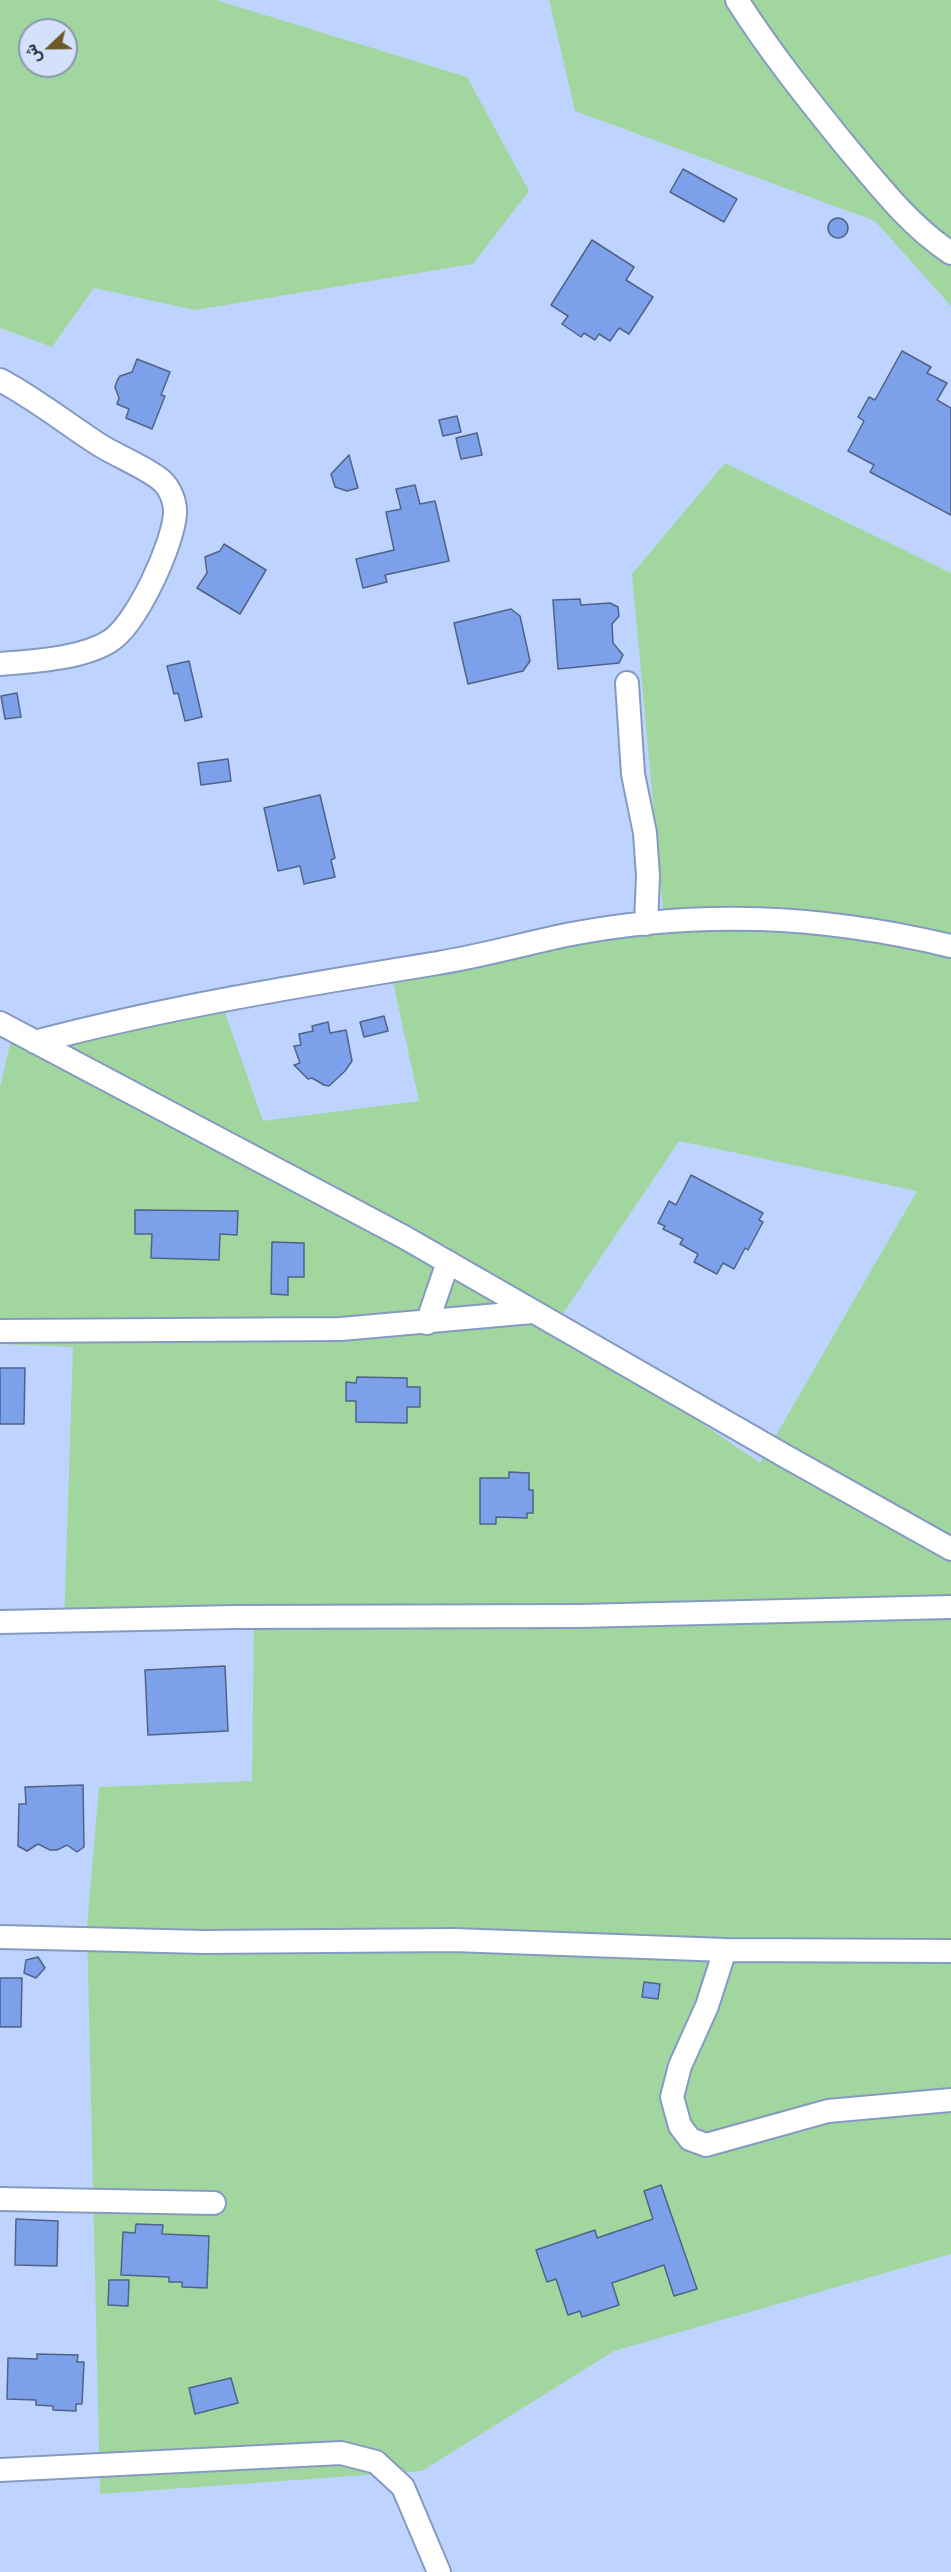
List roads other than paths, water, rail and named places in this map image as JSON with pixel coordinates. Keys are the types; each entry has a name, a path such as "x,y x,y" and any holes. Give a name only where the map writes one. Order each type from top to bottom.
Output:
{"street":[{"path":"737,0 817,111 861,165 916,225 951,254"},
{"path":"0,380 33,398 96,443 162,480 171,495 175,511 172,532 157,571 126,627 111,641 86,652 0,664"},
{"path":"627,683 633,774 645,833 648,876 646,924"},
{"path":"35,1042 86,1028 206,1004 468,958 567,935 646,924 718,918 773,918 838,924 951,946"},
{"path":"4,1028 35,1042 448,1262 951,1549"},
{"path":"427,1323 448,1262"},
{"path":"0,1331 309,1330 427,1323 532,1312"},
{"path":"0,1622 232,1617 579,1616 951,1607"},
{"path":"0,1937 204,1942 454,1940 726,1950 951,1950"},
{"path":"726,1950 707,2006 680,2066 672,2097 680,2126 690,2139 706,2145 828,2111 951,2100"},
{"path":"0,2199 214,2203"},
{"path":"0,2470 341,2453 375,2462 403,2487 439,2572"}]}
